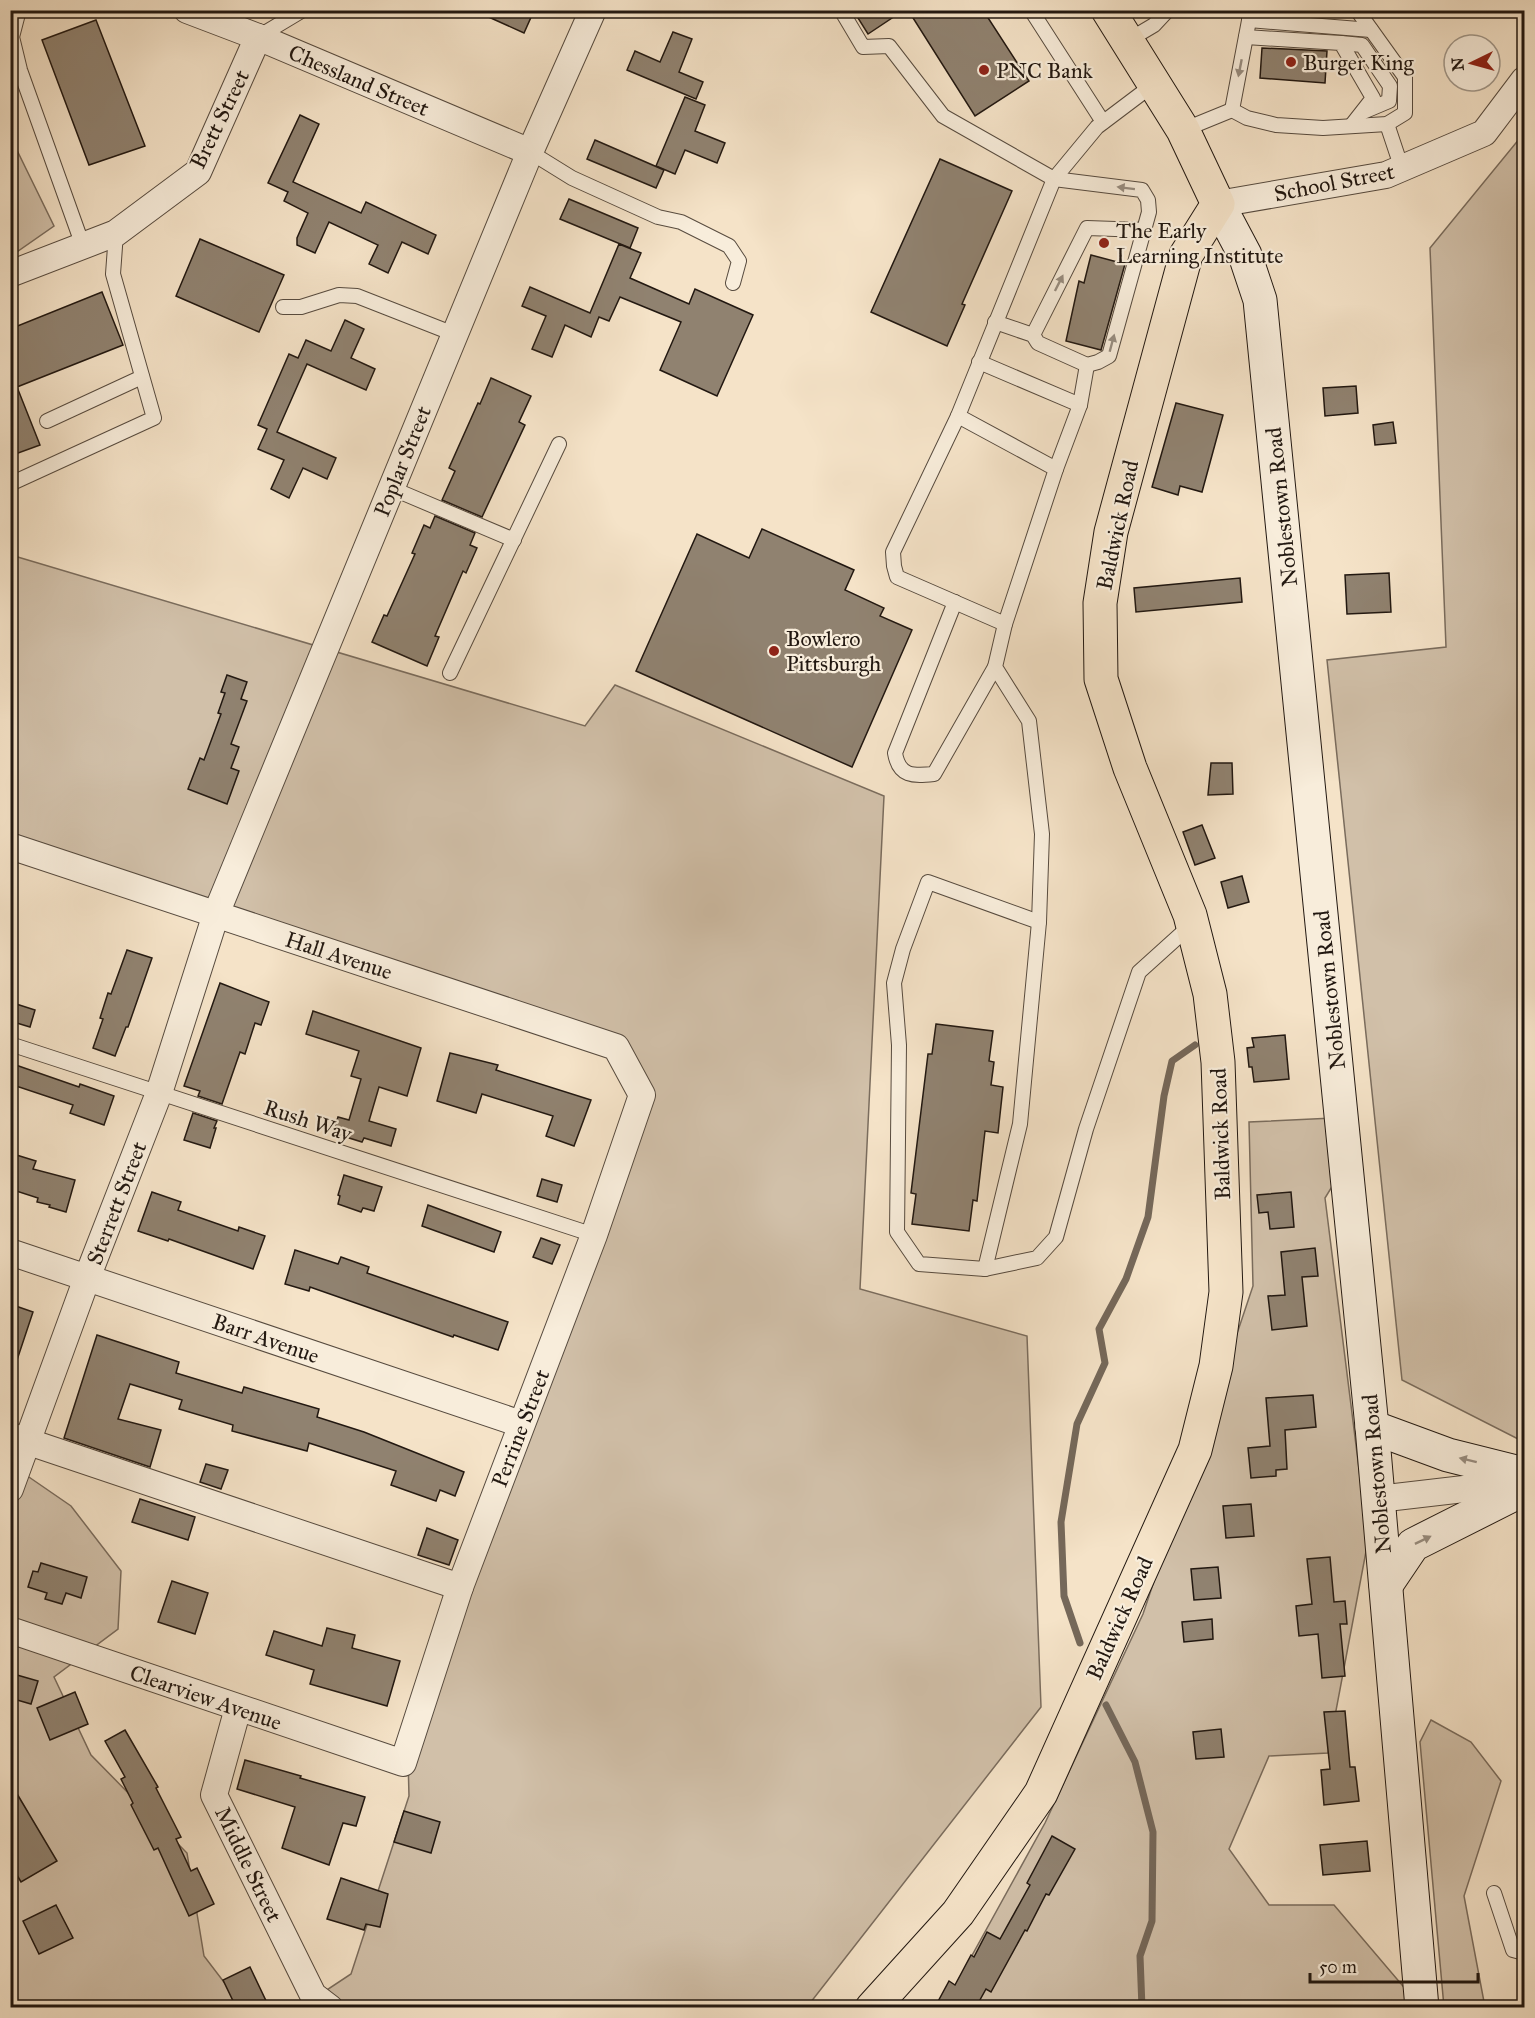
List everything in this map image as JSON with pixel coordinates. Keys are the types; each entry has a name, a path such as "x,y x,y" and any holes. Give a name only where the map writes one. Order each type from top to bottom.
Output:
{"main road":[{"name":"Noblestown Road","path":"1108,10 1183,130 1245,255 1260,300 1372,1427 1422,2007"},
{"name":"Baldwick Road","path":"884,2004 958,1913 1041,1793 1195,1450 1216,1366 1226,1292 1218,1062 1210,994 1192,924 1130,768 1101,679 1100,603 1111,532 1186,255 1218,204"},
{"path":"1372,1427 1448,1455 1524,1474"},
{"path":"1386,1585 1413,1545 1524,1489"}],"street":[{"name":"Chessland Street","path":"188,10 258,37 530,152"},
{"name":"Poplar Street","path":"216,914 454,334 530,152 593,10"},
{"name":"Brett Street","path":"10,274 116,233 198,172 258,37"},
{"name":"School Street","path":"1218,204 1386,176 1484,133 1524,80"},
{"name":"Hall Avenue","path":"10,846 616,1047 642,1095"},
{"name":"Sterrett Street","path":"10,1489 19,1439 87,1278 159,1093 216,914"},
{"name":"Perrine Street","path":"403,1763 460,1587 594,1235 642,1095"},
{"name":"Barr Avenue","path":"10,1252 521,1425"},
{"path":"19,1439 460,1587"},
{"path":"1378,1499 1524,1482"},
{"name":"Clearview Avenue","path":"10,1630 403,1763"},
{"name":"Middle Street","path":"238,1708 214,1795 313,1995 330,2007"}],"lane":[{"path":"19,10 12,37 20,70 83,246"},
{"path":"258,37 303,10"},
{"path":"841,10 863,47 889,46 943,116 1054,178 1142,190 1148,200 1149,212 1109,356 1087,365 1038,344 1033,335 995,322"},
{"path":"1031,10 1103,122"},
{"path":"1127,41 1154,25 1168,10"},
{"path":"1232,110 1246,118 1276,125 1323,128 1387,124 1405,113 1404,77 1357,10"},
{"path":"1232,110 1250,15 1371,30"},
{"path":"1246,37 1362,45 1390,86 1389,101 1361,113"},
{"path":"1341,43 1373,98 1351,126"},
{"path":"1005,624 897,577 893,552 958,416 1054,178 1096,127 1154,84"},
{"path":"1183,130 1232,110"},
{"path":"1387,124 1402,169"},
{"path":"530,152 572,178 658,217 681,222 729,246 739,261 733,282"},
{"path":"1033,335 1087,228 1144,230"},
{"path":"10,484 154,418 113,274 116,233"},
{"path":"283,307 301,307 339,295 357,296 454,334"},
{"path":"979,362 1080,405"},
{"path":"955,602 895,753 897,764 902,771 918,776 934,774 995,667 1005,624 1056,469 1080,405 1087,365"},
{"path":"47,421 142,378"},
{"path":"958,416 1056,469"},
{"path":"450,673 559,444"},
{"path":"391,488 514,540"},
{"path":"985,1269 1020,1124 1040,922 1042,834 1029,721 995,667"},
{"path":"1040,922 928,882 903,949 894,983 899,1045 897,1232 919,1264 985,1269 1036,1258 1056,1237 1086,1129 1139,972 1192,924"},
{"name":"Rush Way","path":"10,1044 594,1235"},
{"path":"1494,1893 1513,1950 1524,1953"}],"shaded area":[{"path":"1524,133 1524,1442 1402,1380 1327,660 1446,647 1430,248"},
{"path":"11,138 54,226 10,256"},
{"path":"11,555 585,726 615,685 884,796 860,1289 1027,1336 1041,1707 807,2007 301,2007 351,1974 409,1796 408,1758 637,1081 603,1043 11,846"},
{"path":"1333,1118 1360,1141 1325,1198 1368,1541 1328,1753 1269,1756 1229,1849 1269,1905 1334,1905 1408,1992 1409,2007 943,2008 1045,1823 1143,1614 1253,1286 1249,1122"},
{"path":"10,1464 71,1506 121,1571 118,1629 54,1677 91,1755 187,1853 204,1956 243,2007 11,2007"},
{"path":"1431,1720 1471,1742 1501,1781 1464,1896 1485,2007 1444,2007 1420,1742"}],"building":[{"path":"473,10 522,10 532,15 524,33"},
{"path":"853,10 904,10 868,34"},
{"path":"908,10 983,10 1029,81 975,116"},
{"path":"96,20 145,146 89,165 42,40"},
{"path":"673,32 692,39 679,72 703,82 696,99 627,70 635,51 660,62"},
{"name":"Burger King","path":"1262,48 1327,51 1325,83 1260,78"},
{"path":"685,97 705,105 695,131 725,143 717,163 685,150 675,174 656,166"},
{"path":"300,115 319,124 293,182 361,213 366,202 436,235 428,254 402,242 388,273 369,264 378,245 329,222 315,253 297,245 297,238 308,213 284,201 288,192 268,183"},
{"path":"595,140 664,170 656,188 587,159"},
{"path":"940,159 1012,191 962,304 965,305 947,346 871,312"},
{"path":"569,199 638,228 630,248 560,219"},
{"path":"200,239 284,275 259,332 176,296"},
{"path":"619,244 641,253 630,278 689,304 695,289 753,315 717,396 660,370 681,322 620,297 609,321 599,317 591,337 565,325 552,357 532,349 546,316 522,306 530,287 590,313"},
{"path":"1091,255 1125,264 1101,350 1066,341 1079,281 1084,283"},
{"path":"102,292 123,345 17,387 40,445 10,456 10,329"},
{"path":"345,320 364,329 351,358 375,369 366,390 307,364 277,432 336,458 327,479 303,468 289,498 271,489 284,460 258,449 267,429 258,425 289,354 298,358 306,340 331,351"},
{"path":"491,378 531,396 519,422 525,425 482,517 442,500 455,471 449,468"},
{"path":"1356,386 1358,413 1325,416 1323,388"},
{"path":"1176,403 1223,415 1202,492 1180,486 1178,495 1152,487"},
{"path":"1393,422 1396,443 1375,445 1373,425"},
{"path":"435,516 475,533 470,545 477,548 466,573 463,571 435,636 439,637 427,666 372,642 384,615 387,616 415,554 412,553 424,525 430,528"},
{"name":"Bowlero Pittsburgh","path":"762,529 854,570 845,590 884,608 880,616 912,630 852,767 636,671 697,534 749,558"},
{"path":"1389,573 1391,612 1347,614 1345,575"},
{"path":"1240,578 1242,602 1136,612 1134,588"},
{"path":"227,675 247,682 241,699 247,701 231,744 239,747 231,768 239,771 227,804 188,789 200,758 204,760 221,714 218,713 225,693 221,692"},
{"path":"1211,763 1232,763 1233,794 1208,795"},
{"path":"1202,825 1215,858 1195,865 1183,832"},
{"path":"1242,876 1249,902 1228,908 1221,882"},
{"path":"127,950 152,958 128,1027 126,1027 115,1056 93,1048 103,1019 100,1018 108,993 111,994"},
{"path":"220,983 269,1002 261,1025 255,1023 245,1054 240,1052 222,1104 198,1096 200,1091 184,1086"},
{"path":"10,1002 35,1010 30,1027 10,1021"},
{"path":"313,1011 421,1048 407,1096 379,1087 369,1121 396,1129 391,1146 364,1138 362,1142 333,1133 338,1117 349,1120 361,1079 351,1076 359,1051 306,1034"},
{"path":"936,1024 993,1031 989,1061 994,1062 991,1085 1003,1087 998,1133 985,1131 977,1201 973,1200 969,1231 912,1224 916,1194 911,1193 928,1054 932,1054"},
{"path":"1285,1035 1289,1079 1254,1082 1252,1067 1249,1067 1247,1048 1254,1047 1252,1038"},
{"path":"450,1053 498,1065 496,1070 591,1100 574,1146 546,1136 553,1116 482,1094 476,1113 437,1101"},
{"path":"10,1063 79,1087 80,1084 114,1096 104,1125 70,1113 73,1105 10,1084"},
{"path":"193,1113 217,1121 210,1148 184,1140"},
{"path":"10,1153 36,1161 33,1169 75,1180 66,1212 37,1202 38,1198 10,1189"},
{"path":"344,1175 382,1187 374,1211 363,1208 361,1212 338,1204 340,1196 338,1195"},
{"path":"542,1179 562,1185 557,1202 537,1196"},
{"path":"152,1192 181,1202 178,1210 238,1231 239,1227 265,1236 253,1269 169,1239 168,1241 138,1231"},
{"path":"1291,1192 1294,1227 1270,1229 1268,1212 1259,1213 1257,1195"},
{"path":"428,1205 501,1232 494,1252 422,1226"},
{"path":"541,1238 560,1245 552,1264 533,1257"},
{"path":"1315,1248 1318,1276 1302,1277 1307,1326 1272,1330 1268,1296 1285,1295 1281,1252"},
{"path":"295,1250 338,1264 341,1257 369,1267 367,1273 508,1322 498,1350 454,1335 453,1337 310,1287 309,1291 285,1284"},
{"path":"10,1304 33,1312 14,1369 10,1369"},
{"path":"97,1335 179,1362 176,1373 242,1393 244,1387 319,1409 317,1417 364,1432 464,1472 455,1496 440,1490 436,1501 391,1485 396,1471 309,1443 307,1451 232,1431 233,1425 179,1409 182,1400 130,1384 118,1419 161,1430 150,1467 64,1438"},
{"path":"1313,1395 1316,1427 1285,1430 1287,1469 1276,1470 1276,1476 1251,1478 1248,1448 1270,1446 1266,1398"},
{"path":"206,1464 228,1470 221,1489 200,1482"},
{"path":"140,1499 195,1517 188,1540 132,1522"},
{"path":"1251,1504 1254,1536 1226,1538 1223,1506"},
{"path":"427,1528 458,1540 449,1565 418,1555"},
{"path":"1330,1557 1334,1602 1345,1601 1347,1624 1340,1624 1345,1676 1322,1678 1318,1634 1299,1636 1296,1606 1312,1604 1307,1559"},
{"path":"41,1563 87,1577 81,1598 66,1593 62,1604 45,1599 47,1593 28,1587 33,1571 38,1572"},
{"path":"1218,1567 1221,1598 1194,1600 1191,1569"},
{"path":"172,1581 208,1593 195,1634 158,1622"},
{"path":"1212,1619 1213,1639 1184,1642 1182,1622"},
{"path":"327,1628 355,1635 352,1648 400,1661 387,1706 310,1684 314,1670 266,1655 274,1631 322,1646"},
{"path":"10,1673 38,1681 31,1704 10,1698"},
{"path":"75,1692 88,1724 50,1740 37,1708"},
{"path":"1345,1711 1350,1767 1355,1767 1359,1801 1324,1805 1321,1770 1330,1769 1324,1712"},
{"path":"1221,1729 1224,1757 1196,1759 1193,1732"},
{"path":"125,1730 158,1787 156,1788 181,1837 176,1839 191,1871 197,1868 214,1904 189,1916 158,1848 154,1850 131,1805 133,1803 121,1779 125,1777 105,1741"},
{"path":"245,1760 365,1797 356,1826 343,1823 329,1865 282,1848 295,1807 237,1789"},
{"path":"10,1782 57,1861 21,1882 10,1863"},
{"path":"404,1811 440,1822 431,1853 394,1842"},
{"path":"1052,1836 1075,1849 1049,1895 1046,1894 991,1992 986,1989 976,2007 935,2007 949,1981 955,1985 971,1955 974,1957 987,1932 1000,1939 1030,1885 1027,1883"},
{"path":"1367,1841 1370,1871 1323,1875 1320,1845"},
{"path":"341,1878 388,1894 380,1927 366,1924 364,1930 327,1919"},
{"path":"56,1905 73,1938 39,1954 23,1921"},
{"path":"250,1967 269,2007 236,2007 223,1980"}],"waterway":[{"path":"1080,1643 1064,1596 1061,1522 1077,1424 1105,1363 1099,1329 1126,1279 1148,1217 1164,1096 1172,1061 1195,1045"},
{"path":"1106,1705 1135,1762 1153,1832 1152,1921 1140,1956 1142,2008"}],"place":[{"name":"Burger King","path":"1291,62"},
{"name":"PNC Bank","path":"984,70"},
{"name":"The Early Learning Institute","path":"1104,243"},
{"name":"Bowlero Pittsburgh","path":"774,651"}]}
